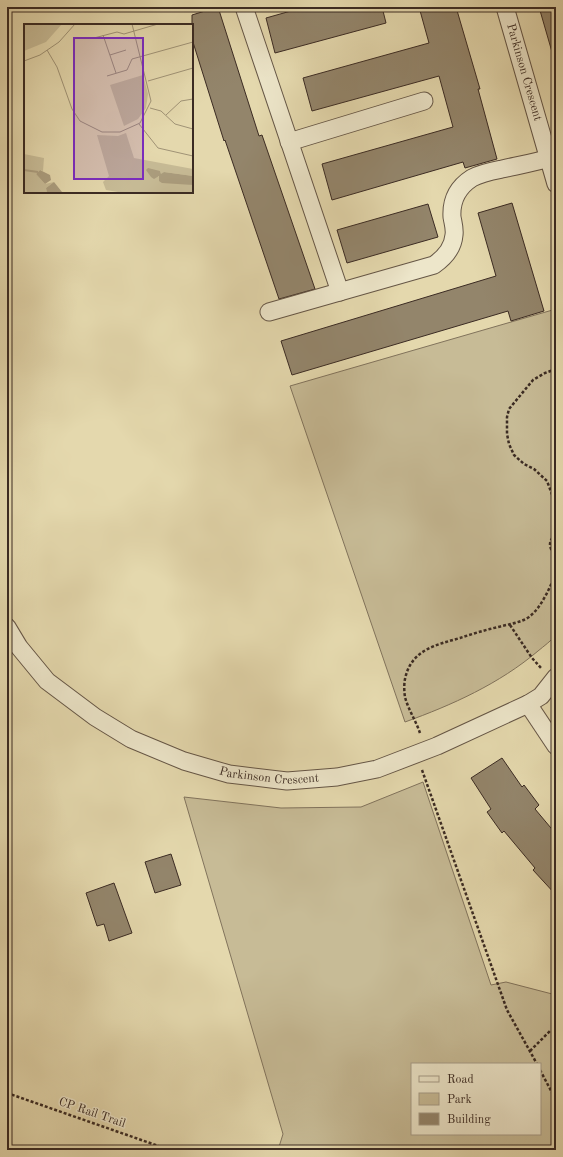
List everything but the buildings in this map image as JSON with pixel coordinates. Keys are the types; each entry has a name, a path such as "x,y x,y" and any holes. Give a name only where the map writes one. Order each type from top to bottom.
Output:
{"street":[{"path":"244,7 340,292"},
{"name":"Parkinson Crescent","path":"505,7 552,158 556,184"},
{"path":"289,142 424,102"},
{"path":"269,312 434,265 443,259 451,245 454,236 452,215 453,204 456,193 464,184 473,178 491,172 552,158"},
{"name":"Parkinson Crescent","path":"7,627 19,647 48,681 95,717 131,739 184,761 229,774 287,781 337,777 377,769 422,752 528,704 542,696 555,679"},
{"path":"528,704 556,746"}],"path":[{"path":"556,369 533,380 509,409 507,426 509,444 514,455 524,464 534,469 547,481 556,505"},
{"path":"556,534 552,537 550,544 552,552 556,555"},
{"path":"536,1063 507,1010 422,752 405,696 404,684 409,665 416,656 428,648 485,630 514,624 530,616 540,605 556,573"},
{"path":"510,625 532,658 555,679"},
{"path":"530,1051 550,1031 556,1029"},
{"path":"541,1072 556,1100"},
{"name":"CP Rail Trail","path":"7,1093 170,1150"}],"green space":[{"path":"556,309 556,635 523,663 507,674 457,701 405,722 290,386"},
{"path":"423,782 491,985 506,982 556,995 556,1150 278,1150 283,1134 184,797 281,808 361,807"}]}
